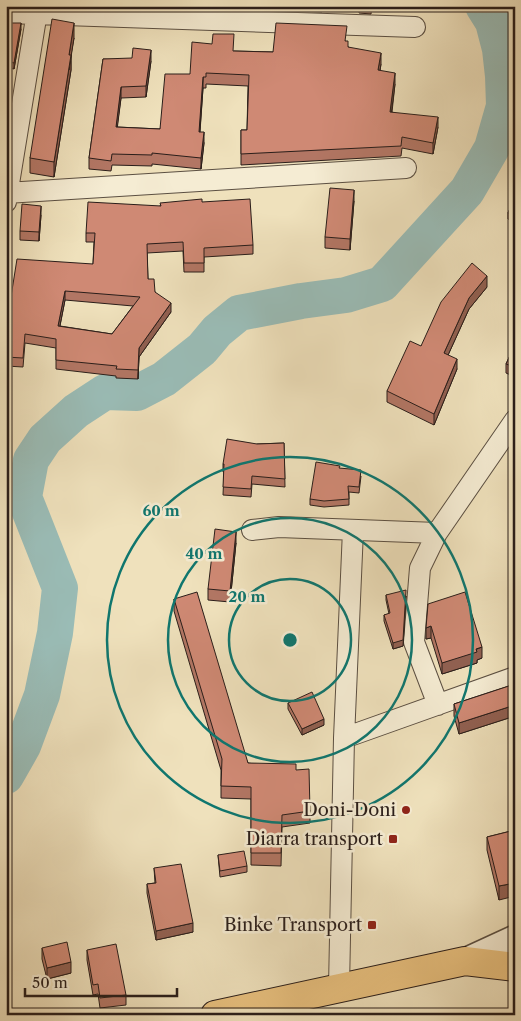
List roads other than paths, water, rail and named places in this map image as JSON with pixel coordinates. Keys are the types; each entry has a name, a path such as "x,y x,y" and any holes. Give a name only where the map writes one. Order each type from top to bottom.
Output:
{"main road":[{"path":"215,1015 465,961 515,967"}],"street":[{"path":"38,11 7,196 406,168"},
{"path":"6,13 38,11 222,13 415,27"},
{"path":"438,704 414,642 420,568 437,533 515,420"},
{"path":"252,530 279,526 437,533"},
{"path":"340,987 344,738 353,530"},
{"path":"344,738 515,677"},
{"path":"465,961 515,938"}],"waterway":[{"path":"6,776 23,746 42,695 55,633 60,588 24,497 31,460 45,439 76,411 105,392 137,393 164,379 202,349 217,331 239,313 301,301 346,295 382,284 467,191 492,148 504,106 503,76 500,49 493,22 483,6"}],"place":[{"name":"Doni-Doni","path":"406,810"},
{"name":"Diarra transport","path":"393,839"},
{"name":"Binke Transport","path":"372,925"}]}
